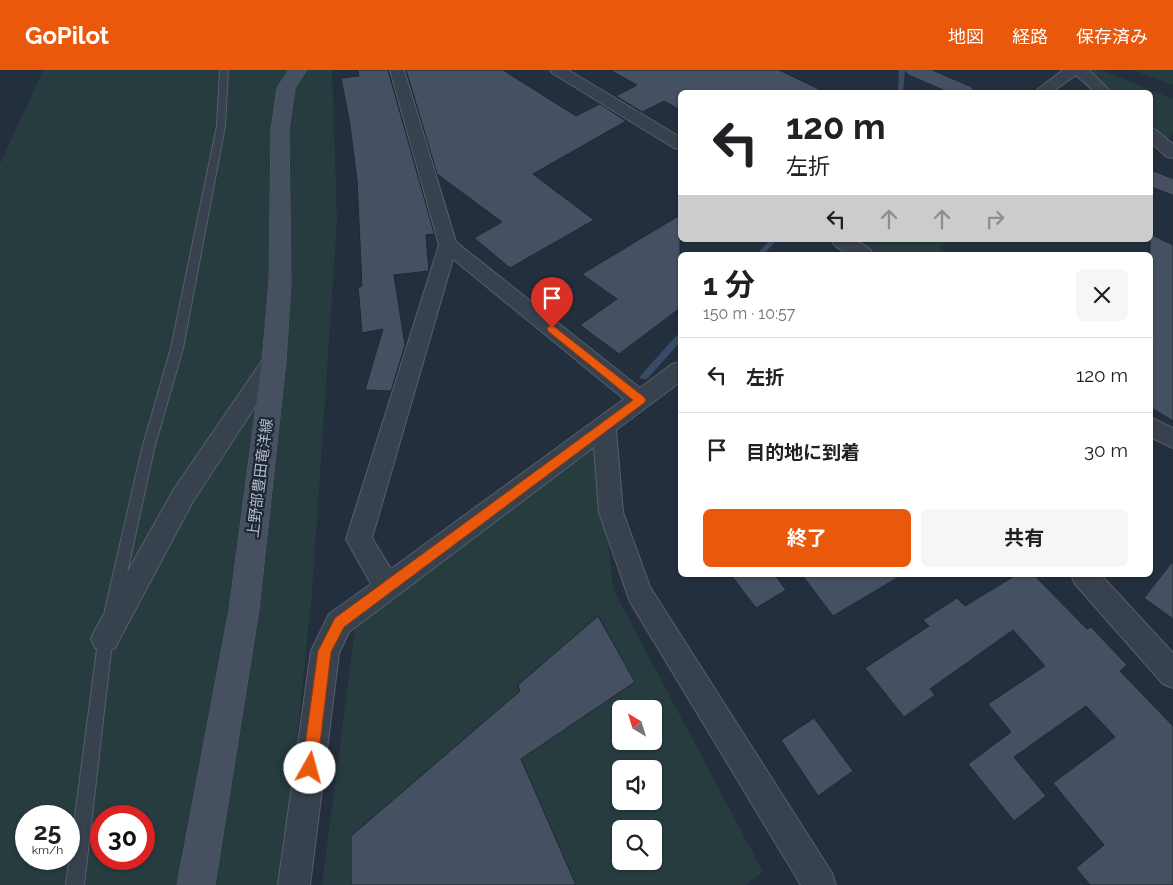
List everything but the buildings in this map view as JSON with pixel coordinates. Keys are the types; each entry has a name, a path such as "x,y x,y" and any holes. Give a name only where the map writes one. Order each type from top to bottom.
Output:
{"main road":[{"name":"上野部豊田竜洋線","path":"196,885 244,610 274,361 280,284 280,130 286,88 298,70"},
{"path":"915,70 960,90"},
{"path":"1153,178 1173,188"}],"street":[{"path":"387,587 359,539 448,245 397,70"},
{"path":"557,70 678,143"},
{"path":"1080,70 1102,90"},
{"path":"1044,90 1065,72"},
{"path":"1153,136 1173,153"},
{"path":"448,245 640,400"},
{"path":"843,245 858,252"},
{"path":"105,639 183,496 274,361"},
{"path":"294,885 325,651 339,623 678,372"},
{"path":"604,427 611,512 639,593 820,885"},
{"path":"1153,428 1173,439"},
{"path":"1086,577 1173,674"}],"lane":[{"path":"75,885 105,639 148,449 177,348 221,126 224,70"}],"green space":[{"path":"43,70 332,70 337,220 312,593 282,885 0,885 0,164"},
{"path":"1085,70 1101,70 1151,90 1106,90 1083,72"},
{"path":"1133,70 1173,70 1173,85"},
{"path":"1153,91 1173,99 1173,132 1167,138 1153,126"},
{"path":"870,242 947,242 940,248 947,252 875,252 865,246"},
{"path":"597,432 613,589 763,872 746,885 322,885 356,621"}],"waterway":[{"path":"901,90 902,70"},
{"path":"762,252 772,242"},
{"path":"644,377 678,339"}],"route":[{"path":"310,768 325,651 339,623 640,400 552,328"}]}
